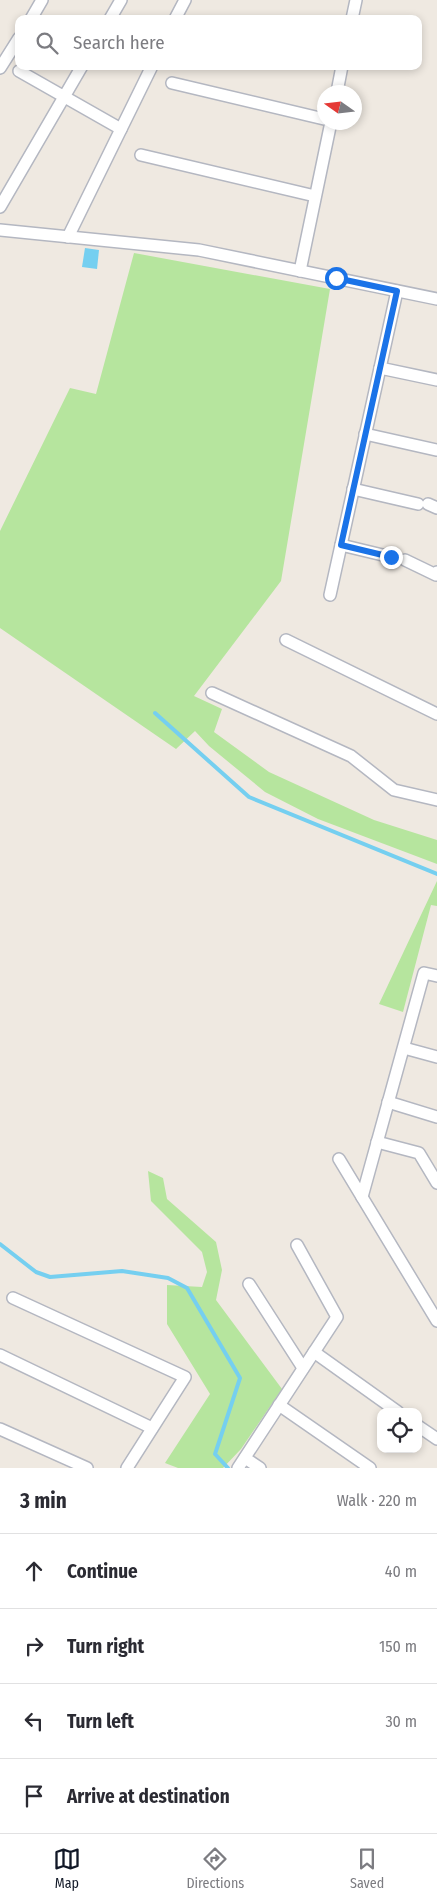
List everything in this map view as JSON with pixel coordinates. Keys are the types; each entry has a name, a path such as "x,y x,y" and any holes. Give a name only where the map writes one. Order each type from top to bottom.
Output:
{"street":[{"path":"33,15 42,0"},
{"path":"112,15 121,0"},
{"path":"177,15 184,0"},
{"path":"353,15 356,0"},
{"path":"0,68 15,44"},
{"path":"0,207 80,70"},
{"path":"68,237 150,70"},
{"path":"338,85 341,70"},
{"path":"19,71 121,129"},
{"path":"172,83 317,117"},
{"path":"300,271 329,130"},
{"path":"141,155 315,196"},
{"path":"0,230 199,250 437,299"},
{"path":"330,595 397,291"},
{"path":"380,368 437,380"},
{"path":"366,434 436,450"},
{"path":"354,489 428,506"},
{"path":"341,545 391,557"},
{"path":"405,560 436,575 437,572"},
{"path":"286,640 437,714"},
{"path":"212,693 351,756 394,790 437,800"},
{"path":"362,1197 424,973 437,976"},
{"path":"404,1048 437,1057"},
{"path":"388,1102 437,1116"},
{"path":"377,1142 419,1154 437,1182"},
{"path":"339,1159 437,1321"},
{"path":"260,1468 241,1465 337,1317 297,1245"},
{"path":"249,1284 303,1368"},
{"path":"13,1298 184,1377 127,1468"},
{"path":"314,1352 392,1408"},
{"path":"0,1355 152,1428"},
{"path":"279,1405 370,1468"},
{"path":"0,1429 87,1468"},
{"path":"422,1429 437,1439"}],"green space":[{"path":"134,253 330,289 281,581 194,696 222,709 214,732 269,772 374,820 437,840 437,864 318,819 265,792 209,746 195,731 176,749 0,628 0,531 70,388 96,394"},
{"path":"437,881 437,906 431,905 403,1012 379,1004"},
{"path":"148,1171 163,1178 167,1199 216,1242 222,1270 216,1300 282,1389 241,1449 223,1468 178,1468 165,1463 210,1394 167,1324 167,1285 202,1287 207,1272 202,1252 151,1201"}],"water":[{"path":"85,248 99,250 97,269 82,267"}],"waterway":[{"path":"155,713 249,797 437,874"},
{"path":"0,1244 36,1272 50,1277 122,1271 168,1278 187,1288 240,1378 215,1454 228,1468"}],"route":[{"path":"336,278 397,291 341,545 391,557"}]}
